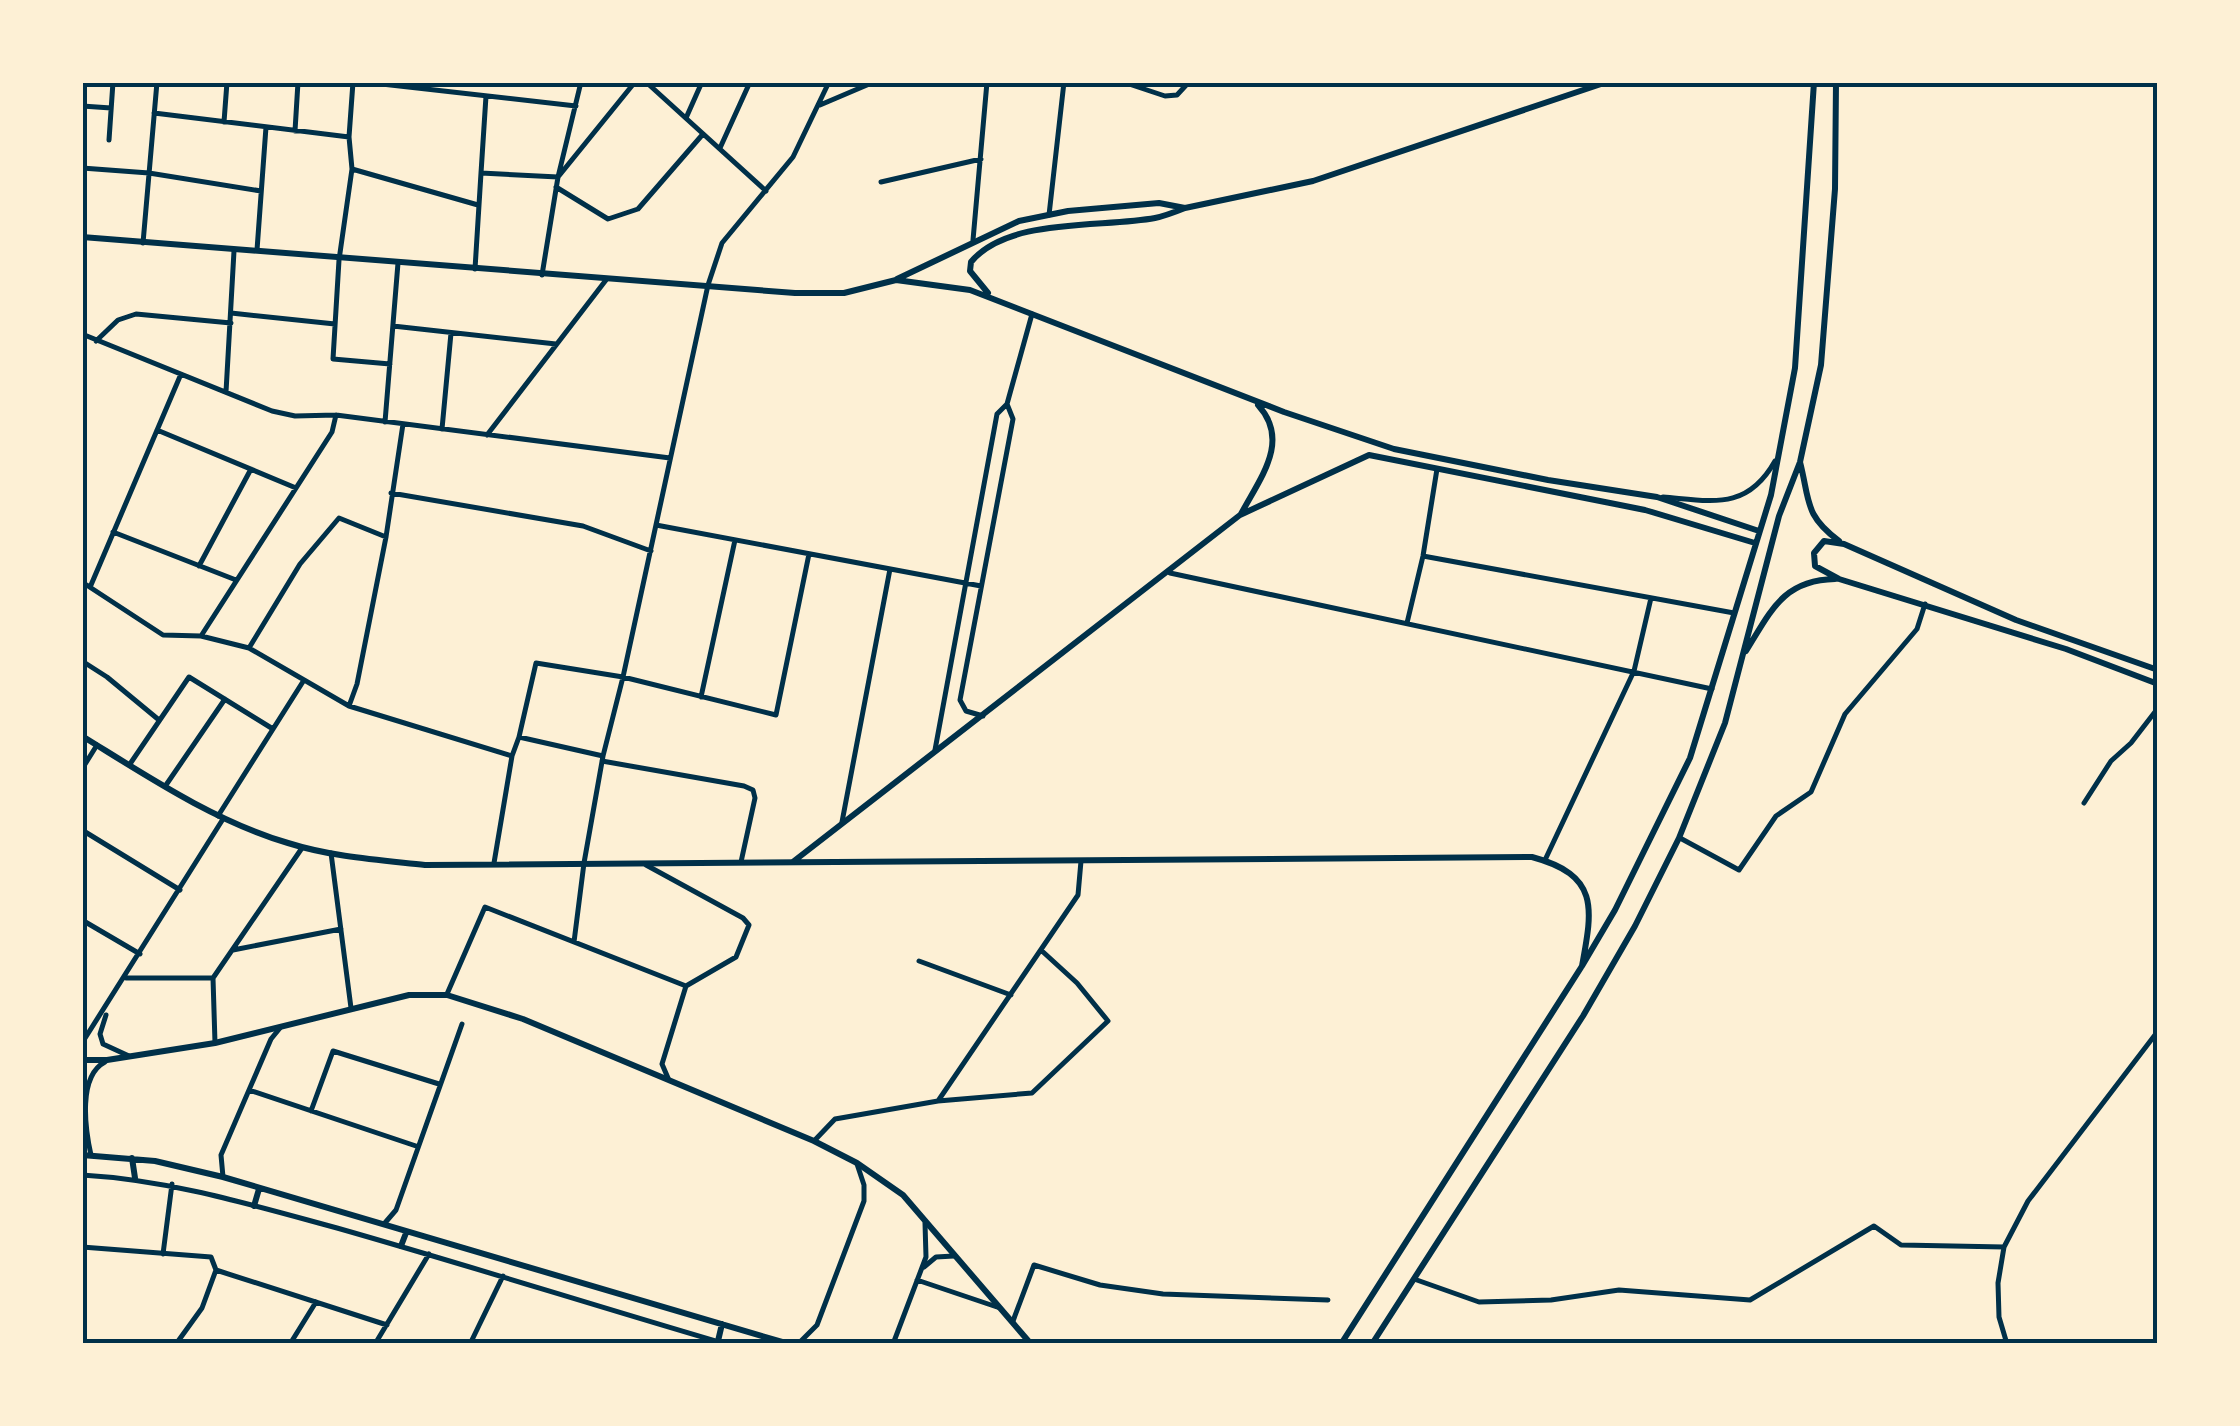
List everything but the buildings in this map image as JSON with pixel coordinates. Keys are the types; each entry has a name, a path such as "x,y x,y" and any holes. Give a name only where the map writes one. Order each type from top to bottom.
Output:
{"main road":[{"path":"992,298 970,271 971,262 988,248 1043,230 1157,218 1185,208 1312,181 1607,82"},
{"path":"1341,1344 1582,966 1615,910 1690,758 1781,450 1796,368 1814,82"},
{"path":"1372,1344 1583,1016 1636,926 1679,838 1725,722 1779,516 1800,462 1822,364 1835,189 1836,82"},
{"path":"82,238 606,280 844,294 896,280 1019,221 1159,202 1185,208"},
{"path":"896,280 970,290 1334,431 1394,449 1656,497 1759,530"},
{"path":"1240,515 1265,469 1274,441 1271,419 1254,400"},
{"path":"793,861 1170,573 1240,515 1369,456 1645,510 1755,543"},
{"path":"1800,462 1810,512 1818,524 1844,544 2016,620 2158,670"},
{"path":"1844,544 1824,542 1814,553 1815,566 1840,579 2066,649 2158,684"},
{"path":"1743,656 1784,595 1809,581 1840,579"},
{"path":"82,736 220,818 330,854 425,865 1532,857 1558,864 1578,878 1589,899 1590,925 1582,966"},
{"path":"82,1060 132,1057 215,1043 409,995 446,994 523,1019 814,1140 857,1163 903,1195 1031,1344"},
{"path":"87,1155 177,1165 223,1177 790,1344"},
{"path":"132,1158 135,1178"},
{"path":"254,1206 259,1189"},
{"path":"401,1246 406,1232"},
{"path":"722,1324 722,1342"}],"street":[{"path":"109,140 114,82"},
{"path":"143,242 157,82"},
{"path":"224,122 227,82"},
{"path":"294,131 298,82"},
{"path":"353,82 348,138 352,169 339,260 334,360 390,364"},
{"path":"364,82 576,106"},
{"path":"542,275 558,177 581,82"},
{"path":"558,177 635,82"},
{"path":"646,82 767,191"},
{"path":"686,118 702,82"},
{"path":"720,149 750,82"},
{"path":"574,942 603,759 708,285 722,243 794,157 829,82"},
{"path":"820,105 874,82"},
{"path":"973,240 988,82"},
{"path":"1050,215 1064,82"},
{"path":"1122,82 1166,96 1177,95 1188,82"},
{"path":"475,269 486,96"},
{"path":"82,106 111,108"},
{"path":"154,113 348,138"},
{"path":"257,253 266,127"},
{"path":"556,187 608,219 638,209 704,134"},
{"path":"881,182 980,159"},
{"path":"82,168 149,173 261,191"},
{"path":"352,169 479,206"},
{"path":"481,173 558,177"},
{"path":"226,392 234,250"},
{"path":"386,422 398,264"},
{"path":"487,435 606,280"},
{"path":"934,753 997,414 1007,404 1032,312"},
{"path":"231,313 335,324"},
{"path":"96,341 118,320 136,314 232,323"},
{"path":"393,326 556,344"},
{"path":"442,429 451,333"},
{"path":"82,334 272,411 295,416 336,415 670,458"},
{"path":"91,585 181,374"},
{"path":"983,716 966,711 960,700 1012,419 1007,404"},
{"path":"201,636 332,432 336,415"},
{"path":"349,706 357,684 386,536 404,424"},
{"path":"158,430 296,488"},
{"path":"1656,497 1709,501 1744,496 1768,474 1781,450"},
{"path":"199,566 251,469"},
{"path":"1407,623 1437,469"},
{"path":"391,493 583,526 650,551"},
{"path":"249,648 300,564 339,518 386,536"},
{"path":"656,525 981,586"},
{"path":"114,532 236,580"},
{"path":"702,696 735,540"},
{"path":"494,863 512,756 536,664 624,678 776,715 809,554"},
{"path":"1423,556 1734,613"},
{"path":"842,824 890,569"},
{"path":"1170,573 1712,689"},
{"path":"82,582 164,636 201,636 249,648 349,706 512,756"},
{"path":"1545,860 1634,671 1652,598"},
{"path":"1679,838 1739,870 1776,816 1811,792 1846,714 1917,629 1925,604"},
{"path":"82,661 107,676 159,721"},
{"path":"130,764 189,677 273,729"},
{"path":"82,1043 180,890 304,680"},
{"path":"166,785 225,699"},
{"path":"2084,804 2112,761 2158,708"},
{"path":"519,737 753,790 755,798 741,862"},
{"path":"82,769 97,745"},
{"path":"82,830 180,890"},
{"path":"215,1043 213,978 303,847"},
{"path":"330,854 351,1008"},
{"path":"938,1101 1078,895 1081,860"},
{"path":"642,862 749,925 736,957 686,986 662,1064 670,1081"},
{"path":"446,994 485,907 686,986"},
{"path":"82,920 140,954"},
{"path":"232,950 341,930"},
{"path":"814,1140 835,1119 938,1101 1032,1093 1108,1021 1077,983 1042,950"},
{"path":"919,961 1011,995"},
{"path":"126,978 213,978"},
{"path":"110,1003 100,1034 103,1044 132,1057"},
{"path":"382,1226 396,1210 462,1024"},
{"path":"223,1177 221,1155 271,1039 282,1026"},
{"path":"2007,1344 1998,1283 2004,1248 2028,1201 2158,1031"},
{"path":"311,1111 332,1051 439,1084"},
{"path":"87,1155 88,1076 108,1060"},
{"path":"248,1090 416,1146"},
{"path":"798,1344 816,1325 864,1200 857,1163"},
{"path":"82,1174 172,1184 401,1246 722,1342"},
{"path":"164,1254 172,1184"},
{"path":"893,1344 922,1270 928,1245 925,1221"},
{"path":"1414,1279 1479,1302 1551,1300 1620,1290 1750,1300 1874,1226 1900,1245 2004,1248"},
{"path":"82,1247 211,1258 216,1270 202,1308 176,1344"},
{"path":"376,1344 428,1254"},
{"path":"922,1270 936,1257 958,1256"},
{"path":"1013,1321 1034,1265 1100,1285 1163,1294 1328,1300"},
{"path":"216,1270 387,1325"},
{"path":"472,1343 503,1276"},
{"path":"917,1280 1004,1309"},
{"path":"290,1344 316,1302"}]}
